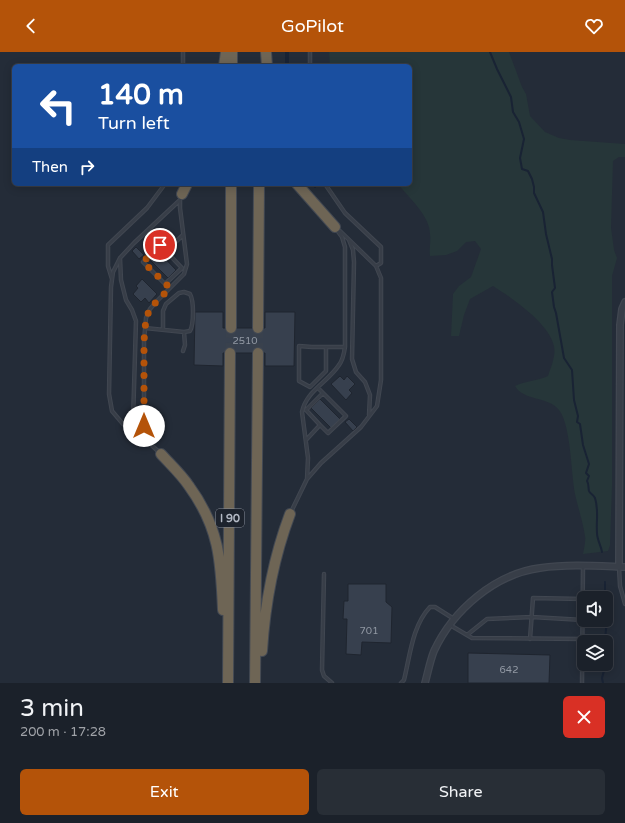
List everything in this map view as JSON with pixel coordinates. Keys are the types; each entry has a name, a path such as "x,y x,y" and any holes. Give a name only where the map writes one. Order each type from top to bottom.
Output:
{"highway":[{"path":"224,64 226,52"},
{"path":"232,52 232,64"},
{"path":"260,52 260,64"},
{"path":"266,52 267,64"},
{"path":"181,197 186,186"},
{"path":"230,328 231,186"},
{"path":"258,328 259,186"},
{"path":"299,186 335,227"},
{"name":"I 90","path":"228,683 230,353"},
{"name":"I 90","path":"256,683 258,353"},
{"path":"160,454 188,484 204,507 214,531 220,558 225,683"},
{"path":"259,683 264,617 272,570 290,514"}],"street":[{"path":"425,683 439,640 464,608 495,584 521,572 539,568 622,566 620,325 622,309 625,302"}],"lane":[{"path":"183,64 184,52"},
{"path":"310,52 310,64"},
{"path":"112,280 108,266 108,245 147,208 164,186"},
{"path":"326,186 345,213 381,247 381,263 376,266"},
{"path":"148,442 144,426 144,341 146,318 150,309 184,274 186,269 187,264 183,235 181,197"},
{"path":"160,454 148,442 123,424 112,411 109,394 110,301 113,272 120,258 181,197"},
{"path":"290,514 307,479 361,427 377,406 381,380 381,278 376,266 335,227"},
{"path":"307,479 308,458 302,412 303,407 308,397 339,366 345,347 345,248 342,237 335,227"},
{"path":"166,251 183,235"},
{"path":"349,239 353,250 354,262 352,359 356,372 365,382 370,395 369,416"},
{"path":"165,284 182,268 160,245 143,262 165,284 170,288"},
{"path":"120,258 121,280 126,300 136,321 133,421 138,435"},
{"path":"145,328 163,330 184,332 188,332 192,329 192,304 190,294 184,292 177,294 164,308 163,330"},
{"path":"183,351 185,345 184,332"},
{"path":"326,348 326,370 310,387 299,381 299,346 312,348 345,347"},
{"path":"318,388 323,393 346,416 328,433 306,410 323,393"},
{"path":"306,440 320,425"},
{"path":"583,566 583,591"},
{"path":"622,566 620,586 625,604"},
{"path":"324,574 322,670 324,676 332,683"},
{"path":"530,639 533,598 577,599"},
{"path":"401,683 404,680 416,631 424,614 430,607 435,607 454,619"},
{"path":"467,635 487,619 532,617 577,620"},
{"path":"450,625 472,638 577,639"},
{"path":"582,671 582,683"}],"shaded area":[{"path":"329,52 509,52 526,94 530,116 545,132 559,138 570,140 625,144 625,157 619,157 613,161 611,228 614,250 617,258 612,276 612,486 610,545 608,551 583,554 585,536 575,494 570,450 563,417 559,410 549,402 524,394 515,386 548,376 554,354 554,346 551,337 538,320 529,312 493,286 470,299 459,336 451,336 453,294 459,286 471,277 481,249 475,241 466,242 457,251 446,255 430,256 430,234 427,221 400,186 412,186 412,64 330,64"}],"building":[{"path":"136,247 144,255 139,259 132,251"},
{"path":"158,251 176,270 168,278 149,259"},
{"path":"142,279 157,294 149,303 145,298 141,302 133,294 138,288 136,286"},
{"path":"195,312 223,312 223,328 265,328 265,312 295,312 294,366 265,366 265,353 223,353 223,366 194,365"},
{"path":"340,376 344,380 347,376 355,384 349,390 352,393 346,400 331,384"},
{"path":"320,399 340,419 331,428 311,408"},
{"path":"349,419 357,427 353,431 345,422"},
{"path":"348,584 386,584 386,602 392,607 391,643 362,642 361,655 346,654 347,619 343,619 344,601 348,601"},
{"path":"468,653 550,655 549,683 468,683"}],"waterway":[{"path":"286,52 286,64"},
{"path":"288,52 288,64"},
{"path":"490,52 511,97 513,112 519,122 524,139 520,158 522,169 528,171 532,179 534,193 543,212 552,259 555,288 552,292 554,307 564,358 572,370 574,400 578,416 577,422 580,424 583,445 589,464 586,473 589,476 587,481 589,491 595,498 596,502 597,536 602,552"},
{"path":"605,582 605,591"},
{"path":"606,627 606,635"},
{"path":"603,683 602,678 604,671"}],"tunnel":[{"path":"230,353 231,328"},
{"path":"258,328 258,353"}],"route":[{"path":"144,426 144,341 146,318 150,309 170,288 143,262 160,245"}]}
